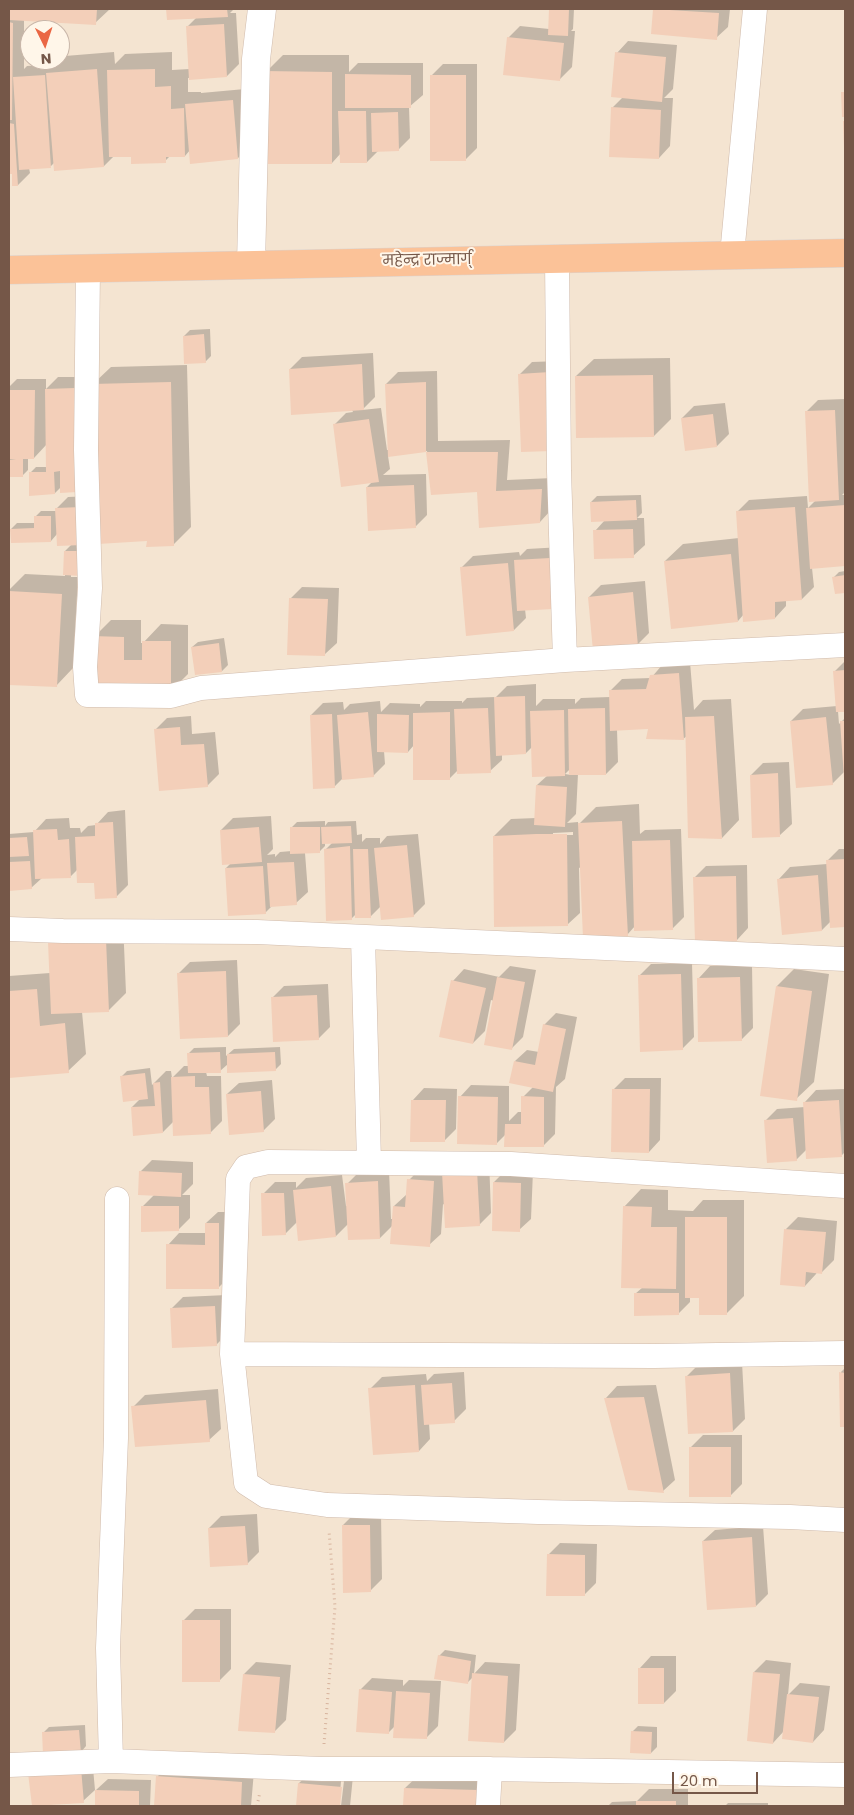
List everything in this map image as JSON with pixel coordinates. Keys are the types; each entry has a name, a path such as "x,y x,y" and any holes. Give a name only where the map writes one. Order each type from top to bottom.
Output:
{"highway":[{"name":"महेन्द्र राज्मार्ग्","path":"9,270 845,253"}],"street":[{"path":"251,264 256,59 262,9"},
{"path":"732,255 755,9"},
{"path":"557,258 559,472 565,660"},
{"path":"88,268 86,450 90,588 85,667 87,695 171,696 201,688 565,660 845,645"},
{"path":"9,929 256,932 845,959"},
{"path":"363,938 369,1162"},
{"path":"845,1186 511,1164 268,1162 246,1167 238,1179 232,1354 246,1483 266,1496 327,1505 538,1512 790,1516 845,1520"},
{"path":"111,1761 108,1648 116,1438 117,1199"},
{"path":"232,1354 654,1356 845,1353"},
{"path":"9,1765 111,1761 322,1769 490,1769 845,1775"},
{"path":"488,1806 490,1769"}],"path":[{"path":"322,1769 335,1607 327,1505"}],"shaded area":[{"path":"9,9 845,9 845,1806 9,1806"}],"building":[{"path":"9,9 97,9 96,25 70,24 70,20 9,20"},
{"path":"166,9 227,9 228,17 167,20"},
{"path":"549,9 569,9 568,36 548,35"},
{"path":"653,9 719,13 717,40 651,34"},
{"path":"9,22 13,23 12,120 9,120"},
{"path":"224,24 227,77 189,80 186,26"},
{"path":"507,37 564,43 560,81 503,75"},
{"path":"615,52 666,57 662,102 611,97"},
{"path":"97,69 104,167 54,171 46,73"},
{"path":"155,69 155,87 171,86 171,109 184,108 185,157 166,157 166,163 131,164 131,157 109,157 107,70"},
{"path":"264,71 332,72 332,164 264,164"},
{"path":"345,74 411,75 411,108 345,108"},
{"path":"45,75 51,168 19,170 13,77"},
{"path":"430,75 466,75 466,161 430,161"},
{"path":"841,92 845,92 845,117 842,117"},
{"path":"233,100 238,159 190,164 185,104"},
{"path":"611,107 661,110 659,159 609,157"},
{"path":"338,111 366,111 367,163 340,163"},
{"path":"398,112 399,151 372,152 371,113"},
{"path":"843,121 845,121 845,148 844,148"},
{"path":"9,123 14,124 18,186 12,186 12,174 9,174"},
{"path":"204,334 206,363 184,364 183,336"},
{"path":"362,364 364,410 291,415 289,369"},
{"path":"550,372 552,451 521,452 518,374"},
{"path":"653,375 654,437 576,438 575,376"},
{"path":"171,382 174,546 146,547 147,541 98,544 92,384"},
{"path":"426,382 426,452 388,457 385,384"},
{"path":"75,388 77,492 60,493 60,471 54,472 55,494 29,496 29,472 46,472 45,389"},
{"path":"9,390 35,390 34,459 23,459 23,477 9,477 9,460 16,460 9,459"},
{"path":"835,410 839,500 809,502 805,411"},
{"path":"713,414 717,447 685,451 681,418"},
{"path":"369,419 379,482 341,487 333,424"},
{"path":"426,452 498,452 496,491 542,489 540,523 479,528 477,492 431,495"},
{"path":"414,485 416,528 368,531 366,487"},
{"path":"636,500 637,520 591,522 590,502"},
{"path":"845,505 845,566 810,569 806,508"},
{"path":"82,507 83,545 57,546 55,508"},
{"path":"795,507 802,600 775,602 775,619 743,622 736,511"},
{"path":"34,516 51,516 51,542 11,543 10,529 34,528"},
{"path":"633,529 634,558 594,559 593,530"},
{"path":"64,551 80,551 81,576 63,575"},
{"path":"731,554 738,622 671,629 664,561"},
{"path":"550,558 553,609 517,611 514,560"},
{"path":"508,563 514,631 466,636 460,567"},
{"path":"845,575 845,593 835,594 832,577"},
{"path":"9,591 62,594 57,687 9,685"},
{"path":"633,592 638,646 593,651 588,597"},
{"path":"289,598 328,599 325,656 287,655"},
{"path":"92,636 124,637 124,660 142,660 142,641 171,641 171,693 92,691"},
{"path":"219,643 222,672 195,675 191,647"},
{"path":"845,670 845,712 836,712 833,671"},
{"path":"679,673 684,740 646,739 648,729 610,731 609,690 646,689 650,675"},
{"path":"525,696 526,754 496,756 494,697"},
{"path":"488,708 491,773 457,774 454,709"},
{"path":"605,708 606,775 569,775 568,709"},
{"path":"564,710 565,776 532,777 530,711"},
{"path":"368,712 374,777 342,780 337,715"},
{"path":"450,712 450,780 413,780 413,713"},
{"path":"332,714 335,788 313,789 310,715"},
{"path":"377,714 409,715 408,753 377,752"},
{"path":"714,716 722,839 688,838 685,717"},
{"path":"826,717 833,785 796,788 790,721"},
{"path":"840,721 845,721 845,778 844,778"},
{"path":"180,727 181,745 204,744 208,787 159,791 154,729"},
{"path":"778,773 780,837 752,838 750,775"},
{"path":"536,785 567,787 565,827 534,825"},
{"path":"622,821 628,936 583,938 578,823"},
{"path":"113,822 117,898 95,899 94,883 77,883 75,837 95,836 95,823"},
{"path":"351,826 352,843 322,844 321,827"},
{"path":"259,827 262,862 222,865 220,830"},
{"path":"290,827 320,827 320,853 290,854"},
{"path":"57,829 58,840 69,839 71,878 35,879 33,830"},
{"path":"567,834 568,926 494,927 493,836"},
{"path":"27,837 29,856 9,857 9,838"},
{"path":"670,840 673,930 634,931 632,841"},
{"path":"407,845 414,917 381,920 374,848"},
{"path":"350,846 352,920 326,921 324,849"},
{"path":"353,849 368,849 371,918 355,918"},
{"path":"845,859 845,927 830,928 826,860"},
{"path":"30,861 32,889 9,891 9,862"},
{"path":"294,862 297,905 270,907 267,863"},
{"path":"263,866 266,914 228,916 225,868"},
{"path":"818,875 822,931 782,935 777,879"},
{"path":"736,876 737,941 695,942 693,877"},
{"path":"106,939 109,1012 51,1014 48,942"},
{"path":"226,971 228,1037 180,1039 177,973"},
{"path":"681,974 683,1050 640,1052 638,975"},
{"path":"497,977 525,982 512,1050 484,1045"},
{"path":"740,977 742,1041 698,1042 697,978"},
{"path":"451,980 486,988 473,1044 439,1037"},
{"path":"776,986 812,991 797,1101 760,1096"},
{"path":"37,989 40,1026 65,1023 69,1073 9,1078 9,991"},
{"path":"317,995 319,1040 273,1042 271,997"},
{"path":"543,1024 566,1029 553,1092 509,1083 514,1061 535,1065"},
{"path":"220,1052 221,1073 188,1073 187,1053"},
{"path":"275,1052 276,1071 227,1073 227,1054"},
{"path":"145,1073 148,1099 123,1102 120,1076"},
{"path":"195,1076 195,1087 209,1087 211,1134 173,1136 171,1077"},
{"path":"160,1082 163,1133 133,1136 131,1107 155,1106 153,1083"},
{"path":"612,1089 650,1089 649,1153 611,1152"},
{"path":"261,1091 264,1132 229,1135 226,1094"},
{"path":"458,1096 498,1097 497,1145 457,1144"},
{"path":"521,1096 544,1097 544,1147 504,1147 505,1124 521,1124"},
{"path":"411,1100 446,1100 445,1142 410,1142"},
{"path":"839,1100 842,1157 806,1159 803,1102"},
{"path":"793,1118 797,1161 767,1163 764,1120"},
{"path":"477,1170 480,1226 445,1228 442,1172"},
{"path":"139,1171 182,1173 181,1197 138,1195"},
{"path":"407,1179 434,1181 430,1247 390,1244 393,1206 405,1207"},
{"path":"378,1181 380,1239 348,1240 345,1183"},
{"path":"493,1182 521,1183 520,1232 492,1231"},
{"path":"331,1186 336,1237 298,1241 293,1190"},
{"path":"261,1193 284,1193 286,1235 262,1236"},
{"path":"141,1206 179,1206 179,1231 141,1232"},
{"path":"623,1206 652,1207 651,1227 677,1227 676,1289 621,1288"},
{"path":"685,1217 727,1217 727,1315 699,1315 699,1298 685,1298"},
{"path":"205,1223 219,1223 219,1289 166,1289 166,1244 205,1245"},
{"path":"784,1229 826,1232 822,1274 806,1272 805,1287 780,1285"},
{"path":"634,1293 679,1293 679,1315 634,1316"},
{"path":"215,1306 217,1346 172,1348 170,1308"},
{"path":"839,1372 845,1373 845,1427 840,1427"},
{"path":"730,1373 733,1432 688,1434 685,1376"},
{"path":"452,1383 455,1423 424,1425 421,1385"},
{"path":"415,1385 419,1452 373,1455 368,1388"},
{"path":"644,1397 664,1493 628,1490 604,1398"},
{"path":"206,1400 210,1442 135,1447 131,1406"},
{"path":"689,1447 731,1447 731,1497 689,1497"},
{"path":"342,1525 370,1525 371,1592 343,1593"},
{"path":"245,1526 248,1565 210,1567 208,1528"},
{"path":"752,1537 756,1607 707,1610 702,1541"},
{"path":"547,1554 585,1555 585,1596 546,1596"},
{"path":"182,1620 220,1620 220,1682 182,1682"},
{"path":"438,1655 471,1661 468,1684 434,1679"},
{"path":"638,1668 664,1668 664,1704 638,1704"},
{"path":"753,1672 780,1674 773,1744 747,1741"},
{"path":"472,1673 508,1676 504,1743 468,1741"},
{"path":"243,1674 280,1677 275,1733 238,1731"},
{"path":"359,1689 392,1692 389,1734 356,1732"},
{"path":"396,1691 430,1693 427,1739 393,1738"},
{"path":"787,1694 819,1697 813,1743 782,1739"},
{"path":"79,1730 81,1753 43,1755 42,1732"},
{"path":"631,1731 652,1732 651,1754 630,1753"},
{"path":"81,1768 84,1803 32,1806 28,1773"},
{"path":"156,1776 242,1782 241,1806 154,1806"},
{"path":"298,1783 342,1787 340,1806 296,1806"},
{"path":"404,1788 478,1790 477,1806 403,1806"},
{"path":"95,1790 139,1791 139,1806 95,1806"},
{"path":"636,1801 676,1801 676,1806 636,1806"}]}
